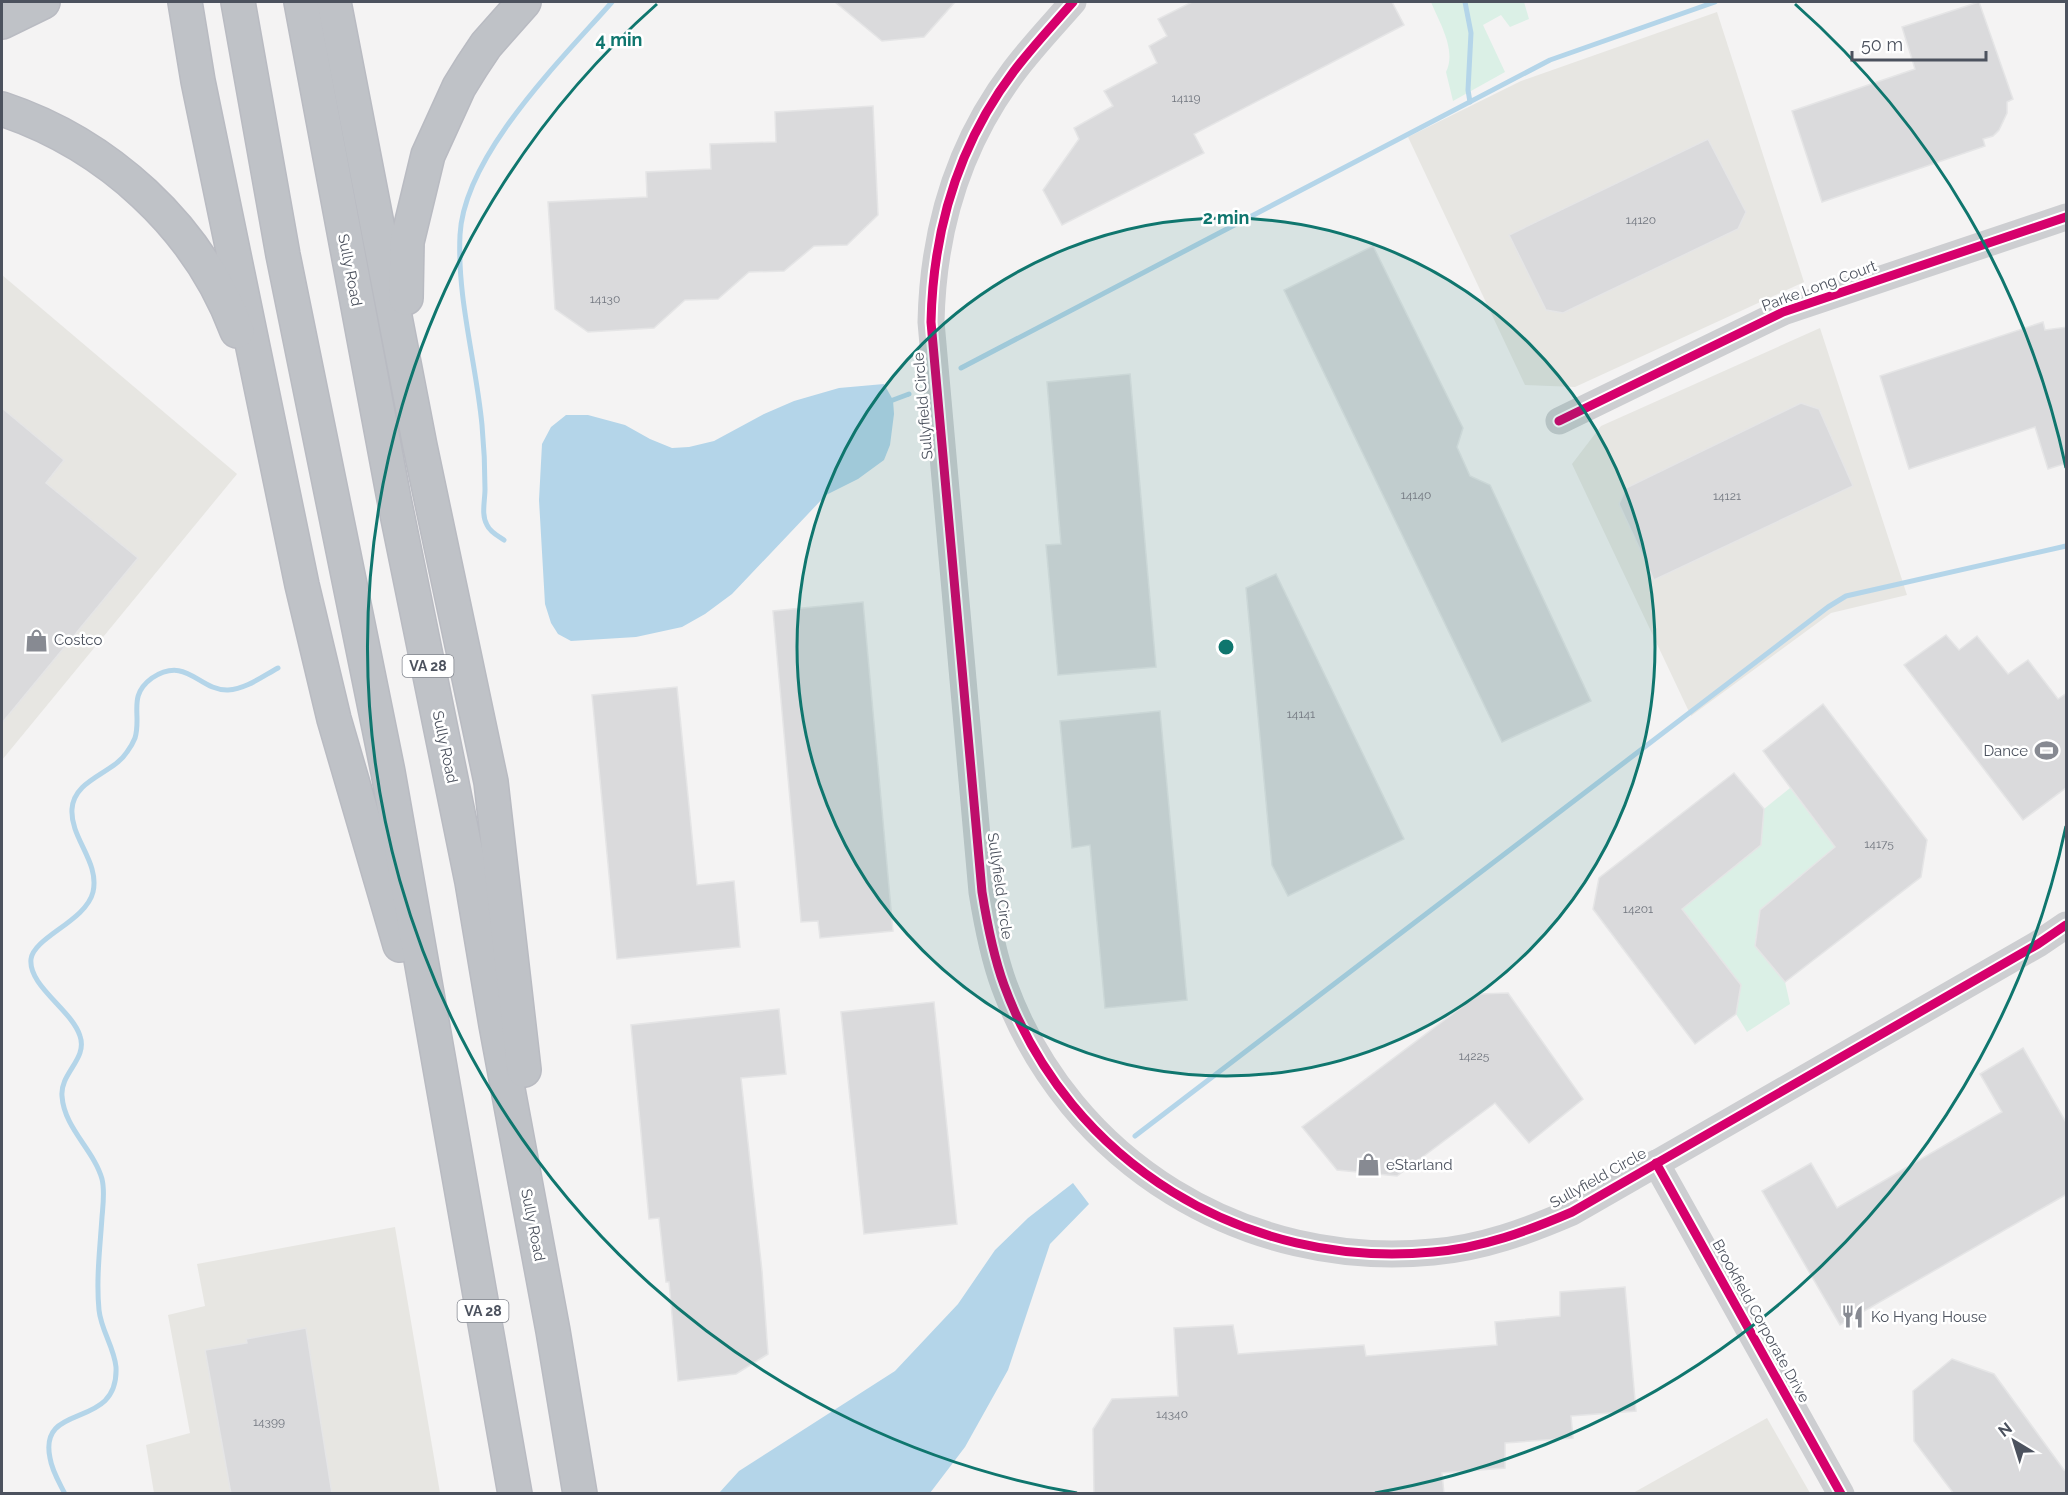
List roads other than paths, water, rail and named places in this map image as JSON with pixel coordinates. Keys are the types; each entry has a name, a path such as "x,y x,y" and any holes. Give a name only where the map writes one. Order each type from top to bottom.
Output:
{"highway":[{"path":"2,22 43,2"},
{"path":"185,2 198,81 302,585 327,690 451,1129"},
{"name":"VA 28","path":"238,2 283,255 390,784 515,1494"},
{"name":"Sully Road","path":"301,2 394,499 472,882 580,1494"},
{"path":"334,2 420,446 492,782 553,1331"},
{"path":"420,446 406,320 407,242 428,155 437,132 472,66 486,45 524,2"},
{"path":"2,109 59,134 103,160 142,192 178,230 194,250 229,308 265,404"}],"street":[{"name":"Sullyfield Circle","path":"1072,2 1015,70 995,99 968,149 951,191 942,223 931,288 931,322 982,892 987,924 1004,985 1030,1043 1059,1087 1085,1119 1129,1162 1185,1200 1233,1224 1280,1240 1347,1253 1406,1254 1435,1252 1492,1242 1546,1224 1572,1212 2067,925"},
{"name":"Parke Long Court","path":"1558,421 1783,312 2067,217"},
{"name":"Brookfield Corporate Drive","path":"1656,1163 1841,1494"}],"water":[{"path":"884,384 893,400 894,414 890,445 884,460 858,479 826,495 732,594 705,614 682,627 636,637 571,641 558,634 551,623 545,604 539,500 542,444 551,427 566,415 588,415 625,425 672,448 689,447 714,441 794,401 839,388"},
{"path":"1073,1183 1089,1204 1050,1244 1008,1370 965,1447 930,1493 719,1493 739,1471 895,1371 958,1304 995,1250 1028,1218"}],"waterway":[{"path":"504,540 490,530 484,517 485,473 482,425 461,283 460,235 466,204 478,173 496,141 518,110 612,2"},
{"path":"1465,2 1471,33 1468,90 1470,102"},
{"path":"961,368 1550,60 1715,2"},
{"path":"893,400 909,394"},
{"path":"1135,1136 1828,607 1846,596 2066,546"},
{"path":"65,1494 51,1463 50,1440 56,1428 93,1409 105,1400 114,1387 116,1367 113,1352 102,1325 98,1298 104,1198 102,1179 93,1158 73,1129 64,1108 62,1096 65,1080 80,1052 80,1036 69,1017 36,979 31,959 41,943 81,912 93,892 92,870 75,830 72,809 74,799 87,784 121,760 130,747 137,730 137,699 144,685 164,672 175,670 184,672 218,689 228,690 248,685 278,668"}],"place":[{"name":"Costco","path":"36,640"},
{"name":"Dance","path":"2046,751"},
{"name":"eStarland","path":"1368,1165"},
{"name":"Ko Hyang House","path":"1853,1317"}]}
